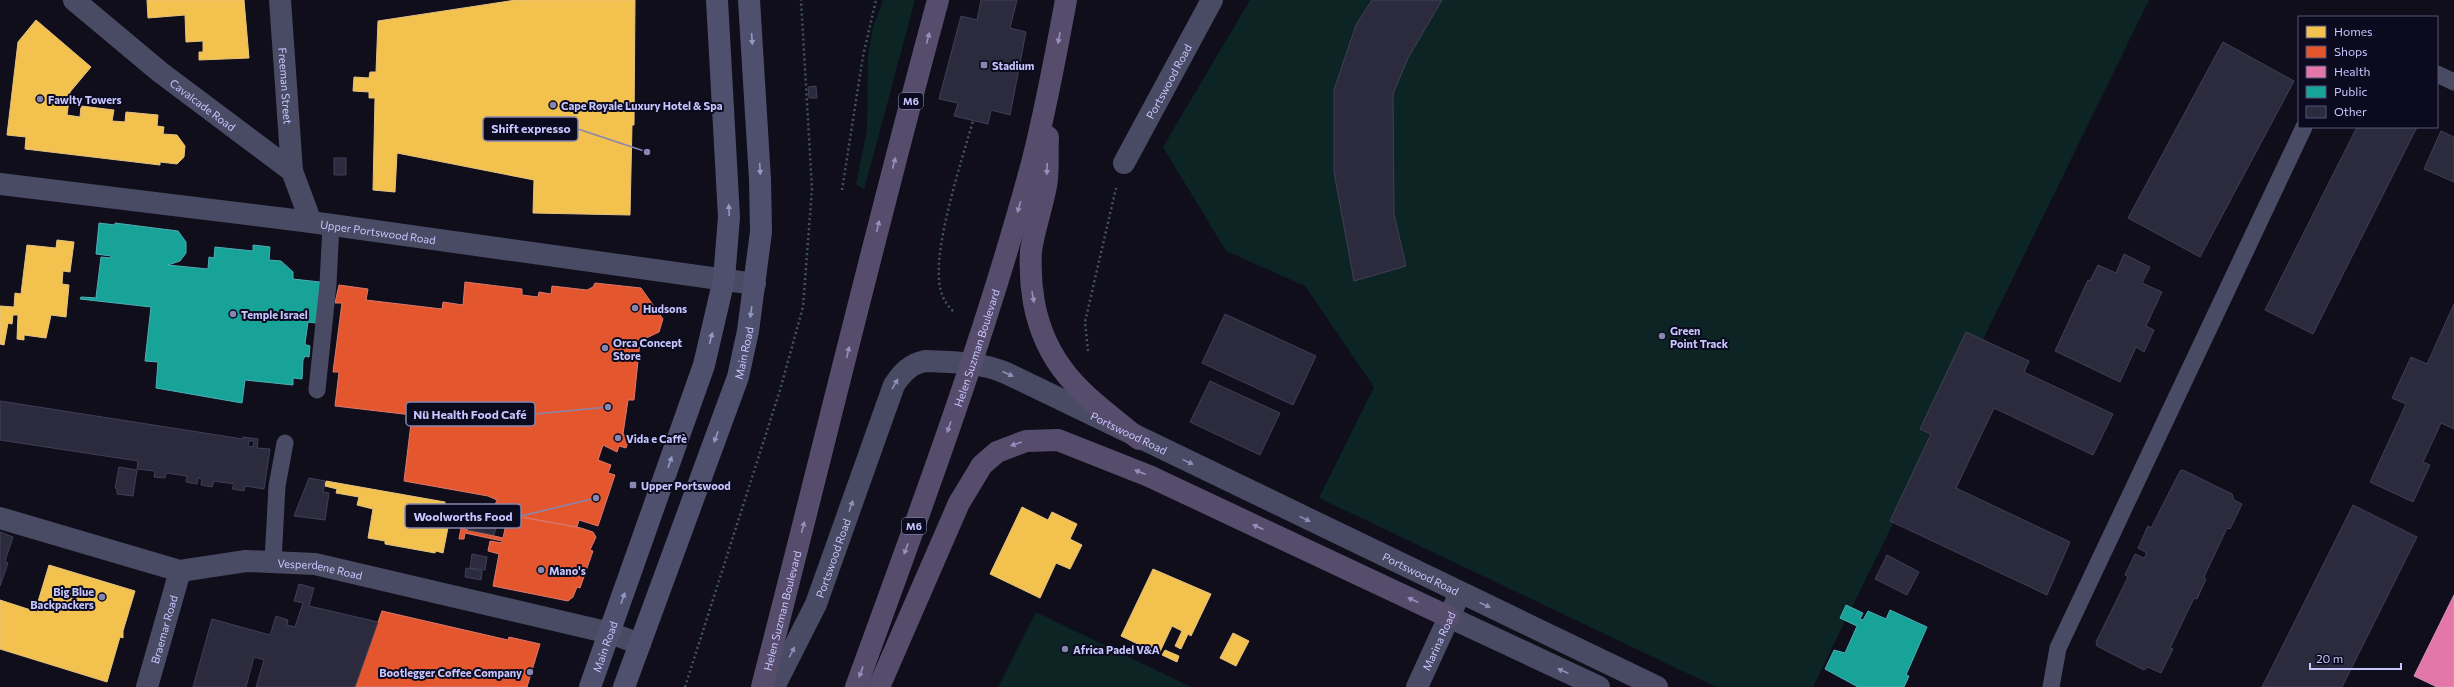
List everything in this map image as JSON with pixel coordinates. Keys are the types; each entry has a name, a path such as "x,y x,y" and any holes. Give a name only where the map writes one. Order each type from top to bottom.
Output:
{"main road":[{"name":"Main Road","path":"590,687 704,365 724,279 729,217 717,0"},
{"name":"Main Road","path":"624,687 738,377 748,331 761,232 760,179 750,0"},
{"name":"Helen Suzman Boulevard","path":"762,687 837,398 884,201 938,0"},
{"name":"Helen Suzman Boulevard","path":"856,687 971,363 1020,206 1050,88 1066,0"},
{"path":"1050,88 1046,185 1031,252 1032,291 1037,317 1043,339 1059,367 1095,404 1139,439"},
{"path":"879,687 959,503 970,483 982,465 997,452 1026,441 1058,440 1149,476 1449,617"}],"street":[{"name":"Cavalcade Road","path":"74,0 160,72 292,171"},
{"name":"Freeman Street","path":"280,0 292,171"},
{"name":"Portswood Road","path":"1124,163 1212,0"},
{"path":"292,171 321,224"},
{"name":"Upper Portswood Road","path":"0,184 321,224 755,284"},
{"name":"Portswood Road","path":"774,687 816,604 894,385 902,374 918,362 971,363 989,366 1006,373 1139,439 1657,687"},
{"name":"Vesperdene Road","path":"0,518 180,571 246,561 315,564 610,634 640,644"},
{"name":"Braemar Road","path":"147,687 180,571"},
{"name":"Marina Road","path":"1417,687 1460,593"},
{"path":"1449,617 1599,687"}],"lane":[{"path":"2438,74 2454,82"},
{"path":"2050,687 2058,648 2304,128"},
{"path":"317,390 328,284 321,224"},
{"path":"273,561 278,486 285,443"}],"path":[{"path":"842,190 863,56 876,0"},
{"path":"953,311 946,304 940,289 939,259 973,121"},
{"path":"1088,351 1085,322 1116,188 1124,163"}],"green space":[{"path":"883,0 915,0 864,190 856,184 867,129 868,55 873,27"},
{"name":"Green Point Track","path":"1250,0 2149,0 1813,687 1716,687 1319,498 1374,387 1305,286 1226,251 1163,147"},
{"name":"Africa Padel V&A","path":"1036,612 1191,687 998,687"}],"building: Homes":[{"path":"147,0 244,0 249,58 199,60 199,52 203,52 203,41 186,42 185,15 148,18"},
{"path":"516,0 635,0 634,125 632,125 630,215 533,213 534,180 397,153 395,192 373,190 375,98 369,98 369,92 353,91 354,77 369,78 370,72 376,72 378,21"},
{"name":"Fawlty Towers","path":"36,20 91,67 70,92 67,115 80,117 81,106 114,110 112,121 125,122 126,112 158,115 157,126 164,127 163,134 177,135 185,146 184,157 177,164 160,162 160,165 25,149 26,137 7,135 18,42"},
{"path":"57,240 74,242 70,272 63,271 62,284 69,285 66,317 51,315 46,338 24,335 24,340 17,339 18,315 13,315 12,324 8,323 4,345 0,344 0,306 14,307 15,293 21,294 27,245 56,248"},
{"path":"326,481 445,502 445,505 452,507 443,553 436,551 435,553 385,544 385,541 368,538 373,509 357,505 359,497 336,493 337,489 325,486"},
{"path":"1022,507 1048,520 1052,512 1077,524 1070,539 1082,545 1070,569 1056,563 1040,598 990,574"},
{"path":"49,565 135,591 123,631 123,638 120,637 107,682 0,649 0,600 37,612 39,606 37,605"},
{"path":"1153,569 1211,594 1191,636 1188,634 1181,649 1175,646 1182,631 1172,626 1159,654 1121,636"},
{"path":"1233,633 1249,641 1236,666 1220,658"},
{"path":"1165,650 1179,656 1177,662 1162,655"}],"building: Shops":[{"path":"465,282 522,289 522,295 538,297 539,292 551,294 552,286 587,290 593,287 595,283 641,288 663,319 659,332 640,341 634,400 628,400 623,434 630,437 626,448 619,446 617,452 603,445 598,460 611,465 608,473 615,475 598,526 579,520 577,527 492,512 497,500 488,496 404,481 412,415 335,406 339,372 333,372 342,303 335,303 339,285 368,289 366,300 442,309 443,302 463,305"},
{"name":"Mano's","path":"511,515 581,528 593,532 596,537 590,550 593,551 580,588 577,587 573,597 568,601 493,586 499,554 488,551 490,541 502,543 502,541 465,533 464,539 459,539 461,528 503,538 506,524 509,525"},
{"path":"382,611 508,640 509,637 540,644 527,687 355,687"}],"building: Health":[{"path":"2454,595 2454,687 2437,687 2414,676"}],"building: Public":[{"name":"Temple Israel","path":"99,223 115,225 115,223 178,231 186,242 186,253 180,261 168,265 208,269 209,257 214,258 215,247 253,251 253,245 270,247 269,260 281,261 293,272 293,279 320,282 316,323 308,322 305,343 306,345 310,346 309,357 305,356 303,360 302,379 293,378 293,385 245,380 242,403 156,388 158,362 145,361 151,307 80,299 81,297 98,298 96,297 101,257 111,258 111,256 96,254"},
{"path":"1846,605 1863,613 1860,619 1863,620 1868,611 1886,619 1890,610 1927,627 1906,675 1909,676 1904,687 1858,687 1825,669 1834,650 1845,653 1857,626 1840,618"}],"building: Other":[{"name":"Stadium","path":"981,0 1017,0 1010,28 1026,32 1010,115 991,110 988,124 954,116 958,103 939,99 961,16 977,20"},
{"path":"1372,0 1442,0 1408,58 1393,94 1394,214 1406,266 1354,281 1334,172 1334,90 1356,25"},
{"path":"2223,42 2294,81 2200,257 2128,218"},
{"path":"816,86 817,98 809,98 808,87"},
{"path":"2356,128 2416,128 2313,334 2265,310"},
{"path":"2441,131 2454,137 2454,182 2424,169"},
{"path":"334,158 346,158 346,175 334,175"},
{"path":"2124,254 2150,267 2142,283 2162,292 2146,326 2154,330 2144,352 2136,347 2120,382 2055,351 2088,280 2090,281 2098,265 2116,273"},
{"path":"2454,304 2454,429 2441,423 2423,462 2430,465 2413,502 2370,482 2406,404 2392,398 2411,357 2427,364"},
{"path":"1225,314 1316,356 1293,405 1202,363"},
{"path":"1966,332 2029,361 2024,372 2113,414 2093,455 1994,408 1956,488 2070,542 2047,595 1890,521 1931,434 1920,429"},
{"path":"1210,381 1280,413 1260,455 1190,422"},
{"path":"0,401 243,439 243,437 258,439 257,448 270,449 264,489 245,486 244,491 232,489 234,484 214,481 212,487 201,485 202,479 198,478 197,484 186,482 187,476 166,473 165,478 154,477 155,471 137,469 138,461 0,440","holes":["249,441 254,441 253,447 248,446"]},
{"path":"119,467 137,470 133,496 117,494 117,489 115,488"},
{"path":"2183,470 2232,494 2234,500 2242,504 2230,529 2227,528 2204,577 2206,579 2197,599 2194,598 2170,648 2173,649 2161,673 2148,667 2144,670 2097,646 2096,642 2128,577 2125,575 2135,554 2144,558 2147,553 2138,548 2148,526 2151,528 2180,471"},
{"path":"309,478 325,481 323,492 329,493 325,520 294,516"},
{"path":"2353,505 2417,537 2342,687 2262,687"},
{"path":"473,507 500,514 494,535 468,530"},
{"path":"0,532 13,537 5,561 8,563 0,586"},
{"path":"472,554 487,557 485,570 470,568"},
{"path":"1887,555 1919,572 1907,595 1875,579"},
{"path":"466,568 482,571 481,580 465,577"},
{"path":"299,584 314,588 309,606 378,622 355,687 256,687 264,660 254,657 246,687 193,687 212,619 270,635 276,616 288,620 287,625 295,627 303,603 294,601"}],"place":[{"name":"Stadium","path":"984,65"},
{"name":"Fawlty Towers","path":"40,99"},
{"name":"Cape Royale Luxury Hotel & Spa","path":"553,105"},
{"name":"Shift expresso","path":"647,152"},
{"name":"Hudsons","path":"635,308"},
{"name":"Temple Israel","path":"233,314"},
{"name":"Green Point Track","path":"1662,336"},
{"name":"Orca Concept Store","path":"605,348"},
{"name":"Nü Health Food Café","path":"608,407"},
{"name":"Vida e Caffè","path":"618,438"},
{"name":"Upper Portswood","path":"633,485"},
{"name":"Woolworths Food","path":"596,498"},
{"name":"Mano's","path":"541,570"},
{"name":"Big Blue Backpackers","path":"102,597"},
{"name":"Africa Padel V&A","path":"1065,649"},
{"name":"Bootlegger Coffee Company","path":"530,672"}]}
